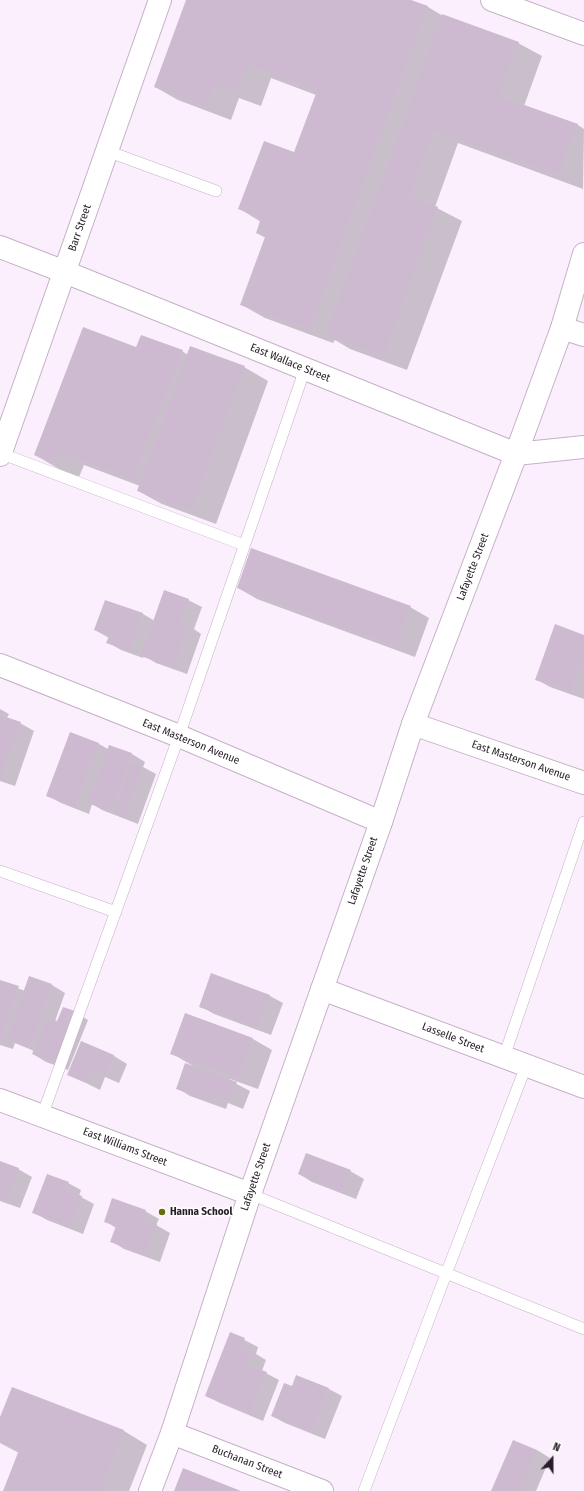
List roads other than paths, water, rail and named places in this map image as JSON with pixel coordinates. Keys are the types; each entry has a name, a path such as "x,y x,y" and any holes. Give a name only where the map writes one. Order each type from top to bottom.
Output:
{"main road":[{"name":"Barr Street","path":"0,454 160,0"},
{"path":"492,0 584,34"},
{"name":"East Wallace Street","path":"0,247 516,454 584,448"},
{"name":"Lafayette Street","path":"150,1491 172,1433 250,1194 381,822 413,724 516,454 562,328 584,254"},
{"path":"562,328 584,335"},
{"name":"East Masterson Avenue","path":"0,665 179,736 381,822"},
{"name":"East Masterson Avenue","path":"413,724 584,783"},
{"name":"Lasselle Street","path":"322,989 584,1087"},
{"name":"East Williams Street","path":"0,1100 250,1194"},
{"name":"Buchanan Street","path":"172,1433 322,1491"}],"lane":[{"path":"108,151 216,191"},
{"path":"42,1116 179,736 305,369"},
{"path":"0,454 244,545"},
{"path":"504,1057 584,822"},
{"path":"0,871 116,912"},
{"path":"364,1491 526,1066"},
{"path":"250,1194 584,1330"}],"place":[{"name":"Hanna School","path":"162,1212"}]}
